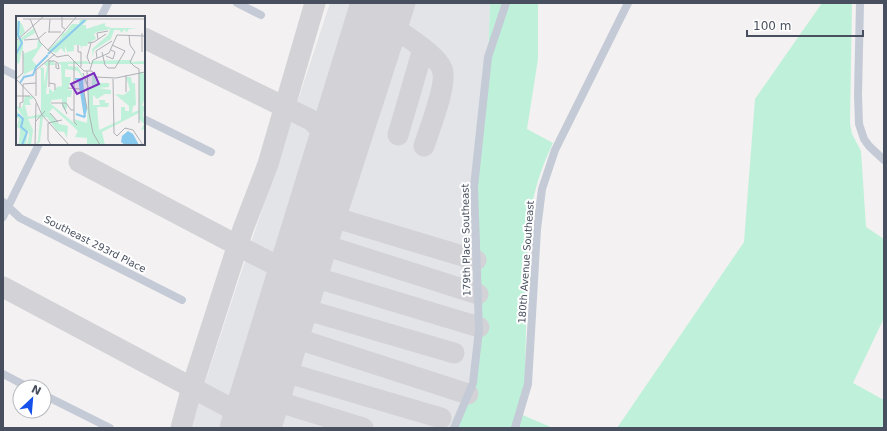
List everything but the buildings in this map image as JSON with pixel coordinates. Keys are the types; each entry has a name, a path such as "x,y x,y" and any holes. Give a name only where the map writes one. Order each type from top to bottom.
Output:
{"street":[{"path":"102,16 108,3"},
{"path":"237,3 261,15"},
{"name":"179th Place Southeast","path":"454,428 473,383 479,330 474,187 488,58 506,3"},
{"name":"180th Avenue Southeast","path":"515,428 528,384 531,351 536,229 542,189 555,150 628,3"},
{"path":"860,3 858,95 859,124 864,139 869,146 884,160"},
{"path":"3,69 16,76"},
{"path":"145,119 211,152"},
{"path":"3,217 5,205 38,145"},
{"name":"Southeast 293rd Place","path":"5,205 20,218 182,300"},
{"path":"3,374 13,379"},
{"path":"52,399 110,428"}],"shaded area":[{"path":"330,3 490,3 473,383 454,428 190,428"}],"green space":[{"path":"490,3 538,3 538,59 527,129 553,143 537,184 528,228 525,381 518,413 553,428 454,428 473,383 479,327 474,187 488,57"},
{"path":"822,3 852,3 850,123 852,134 861,151 866,227 884,239 884,318 853,383 884,400 884,428 617,428 744,242 755,99"}],"taxiway":[{"path":"181,428 192,387 243,229 268,164 315,3"},
{"path":"271,428 332,229 405,3"},
{"path":"396,29 435,58 442,69 443,76 440,95 424,146"},
{"path":"145,38 311,120 334,142"},
{"path":"398,135 423,49"},
{"path":"79,162 294,275"},
{"path":"320,189 342,196"},
{"path":"336,218 476,260"},
{"path":"327,246 478,294"},
{"path":"317,278 479,327"},
{"path":"3,287 249,418"},
{"path":"307,310 454,353"},
{"path":"298,339 468,394"},
{"path":"288,373 441,418"},
{"path":"279,402 363,428"}],"runway":[{"path":"246,428 377,3"}]}
